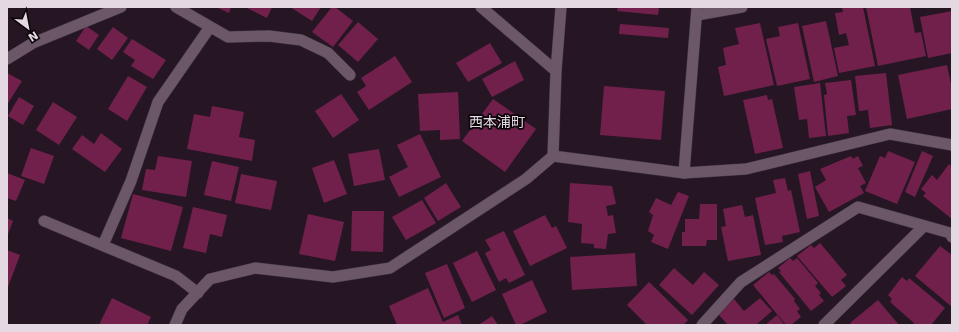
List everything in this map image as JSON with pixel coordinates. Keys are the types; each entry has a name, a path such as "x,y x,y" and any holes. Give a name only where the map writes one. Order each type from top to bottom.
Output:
{"street":[{"path":"7,59 33,43 121,7"},
{"path":"176,7 228,37 269,36 300,40 328,53 350,75"},
{"path":"482,7 556,71"},
{"path":"175,325 182,309 210,279 255,268 333,277 390,268 526,179 553,156 556,71 562,7"},
{"path":"684,173 697,11 742,7"},
{"path":"103,245 131,181 158,102 210,27"},
{"path":"553,156 684,173 746,169 890,134 952,145"},
{"path":"702,325 740,282 858,207 950,233 952,236"},
{"path":"44,220 176,276 198,292"},
{"path":"824,325 924,226"}],"building":[{"path":"216,7 231,7 229,13"},
{"path":"272,7 267,18 247,8"},
{"path":"290,7 321,7 312,21"},
{"path":"332,7 335,7 353,21 333,47 312,32"},
{"path":"618,7 659,7 658,15 617,11"},
{"path":"863,7 875,66 839,73 834,48 849,45 846,33 839,35 835,13 843,12 842,8"},
{"path":"866,7 910,7 915,33 921,32 926,56 878,66"},
{"path":"952,11 952,53 928,58 920,17"},
{"path":"826,21 838,76 814,82 802,26"},
{"path":"358,22 378,39 358,62 338,45"},
{"path":"760,23 774,85 724,96 718,67 726,65 723,48 739,44 735,28"},
{"path":"798,23 810,79 777,86 766,39 780,36 778,27"},
{"path":"620,24 669,28 668,38 619,34"},
{"path":"86,26 99,35 89,50 76,41"},
{"path":"113,27 128,38 112,60 97,49"},
{"path":"132,39 166,60 153,79 131,66 135,60 123,52"},
{"path":"490,43 502,63 468,82 456,63"},
{"path":"395,56 412,82 369,110 357,92 366,86 361,78"},
{"path":"515,61 524,80 492,97 482,79"},
{"path":"947,65 952,89 952,109 907,119 898,75"},
{"path":"7,73 22,81 7,105"},
{"path":"886,73 892,125 870,128 868,110 859,111 855,76"},
{"path":"128,76 147,87 127,121 108,109"},
{"path":"851,80 856,115 847,116 849,133 828,136 824,95 827,94 825,83"},
{"path":"820,83 826,136 809,138 807,119 799,120 794,87"},
{"path":"604,86 665,91 661,140 600,135"},
{"path":"458,92 460,139 440,140 440,130 420,131 418,94"},
{"path":"341,94 359,120 333,138 315,111"},
{"path":"767,95 768,100 772,99 783,148 755,154 743,100"},
{"path":"19,97 34,106 23,125 8,116"},
{"path":"493,99 536,129 505,172 462,141"},
{"path":"53,102 77,117 59,145 36,130"},
{"path":"212,106 244,112 239,137 255,140 252,161 187,149 194,114 210,117"},
{"path":"101,133 122,149 105,172 72,149 82,135 94,144"},
{"path":"420,134 441,177 399,197 389,177 408,167 397,145"},
{"path":"31,148 54,156 44,184 21,176"},
{"path":"379,149 385,180 354,186 348,154"},
{"path":"888,151 915,162 897,204 865,191 880,156 885,158"},
{"path":"922,151 933,156 915,197 905,192"},
{"path":"158,156 192,161 186,197 142,190 146,169 155,170"},
{"path":"851,156 853,159 858,156 863,166 858,168 866,183 860,186 864,193 829,212 815,187 826,180 820,169"},
{"path":"334,160 347,194 324,203 312,168"},
{"path":"212,161 239,167 231,201 204,195"},
{"path":"949,164 952,167 952,219 923,196 926,193 921,189 932,175 937,180"},
{"path":"810,171 819,216 807,219 798,174"},
{"path":"7,173 25,180 16,201 7,198"},
{"path":"241,174 277,181 271,210 235,203"},
{"path":"785,178 788,191 791,190 800,232 782,236 783,242 765,245 755,198 776,193 773,180"},
{"path":"446,183 461,207 438,221 424,198"},
{"path":"570,183 612,186 616,204 606,206 608,216 613,215 616,233 608,234 606,249 594,248 594,244 581,243 582,224 568,222"},
{"path":"678,192 689,196 668,249 651,242 654,235 648,231 653,215 649,212 656,198 671,205"},
{"path":"133,194 183,207 171,251 121,238"},
{"path":"422,200 436,223 406,240 392,217"},
{"path":"700,204 717,204 717,240 707,240 706,246 682,246 682,232 685,232 685,219 699,219"},
{"path":"742,205 745,217 753,215 761,255 728,261 721,227 726,226 723,209"},
{"path":"193,207 227,215 222,237 210,234 206,253 183,248"},
{"path":"352,211 384,211 383,252 351,251"},
{"path":"308,214 344,222 335,261 299,254"},
{"path":"545,215 552,228 556,226 567,248 530,266 513,231"},
{"path":"7,218 13,221 7,237"},
{"path":"504,231 525,275 509,283 506,278 499,282 485,253 491,250 485,240"},
{"path":"820,243 847,275 841,280 846,286 832,297 797,256 811,245 814,248"},
{"path":"940,246 952,255 952,307 915,276"},
{"path":"7,250 20,255 8,287 7,287"},
{"path":"477,251 496,290 472,302 453,263"},
{"path":"635,253 637,286 572,290 570,257"},
{"path":"790,258 793,261 797,258 818,283 815,286 821,293 819,295 824,301 811,311 779,272 781,271 778,268"},
{"path":"447,264 465,308 444,318 425,273"},
{"path":"674,268 693,285 704,272 719,285 692,315 659,285"},
{"path":"769,272 772,275 774,274 795,299 794,301 800,309 797,311 801,317 791,325 786,325 753,285"},
{"path":"902,277 907,281 909,278 945,308 931,325 912,325 914,323 890,302 892,299 888,295"},
{"path":"532,280 547,312 520,325 516,325 502,294"},
{"path":"649,282 688,320 683,325 647,325 627,305"},
{"path":"428,288 443,322 458,315 462,325 397,325 389,306"},
{"path":"112,298 151,317 147,325 99,325"},
{"path":"760,298 772,311 756,325 728,325 717,313 734,299 744,311"},
{"path":"878,300 899,325 852,325 850,323"},
{"path":"777,315 785,325 765,325"},
{"path":"492,316 498,325 480,325 480,324"}],"district":[{"name":"西本浦町","path":"497,122"}]}
